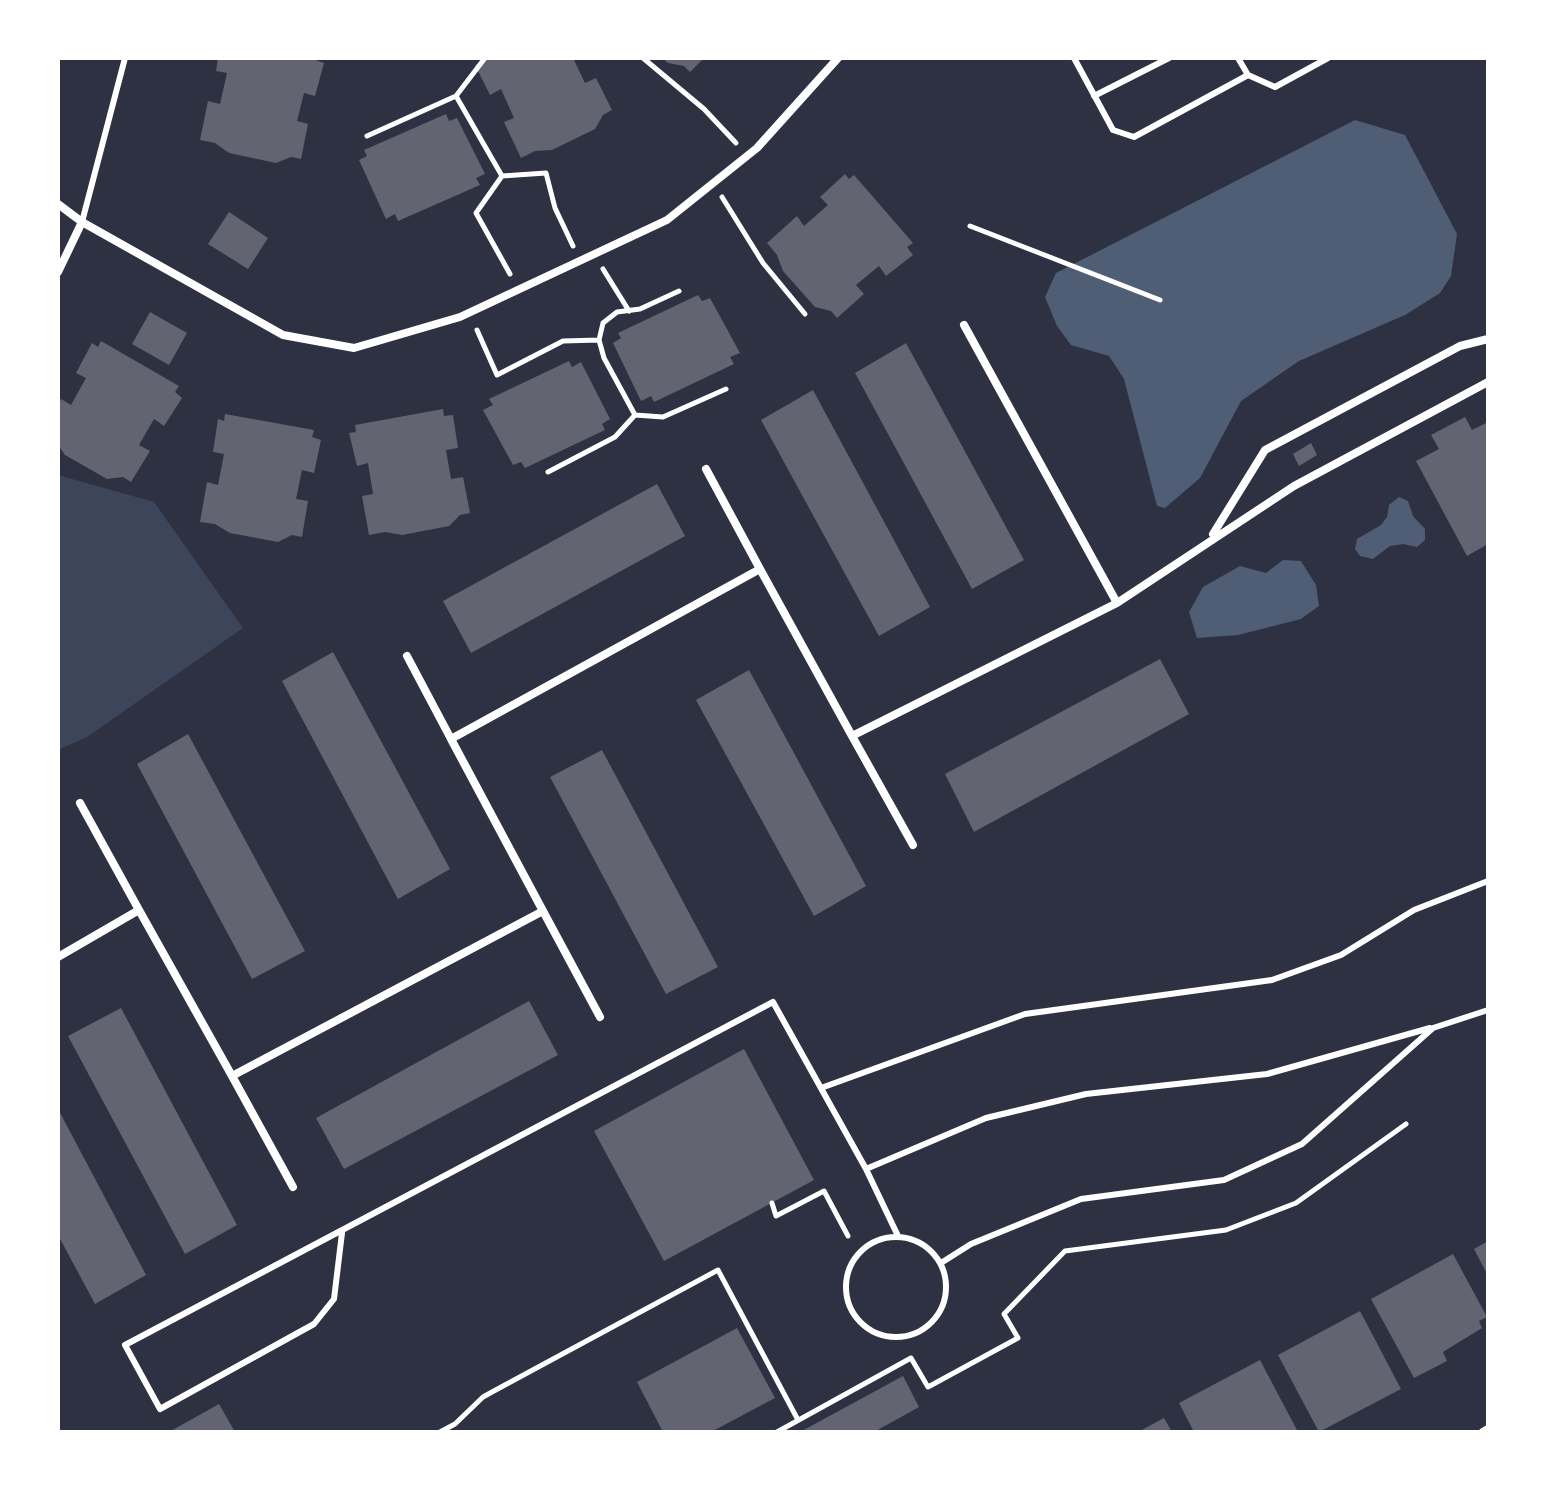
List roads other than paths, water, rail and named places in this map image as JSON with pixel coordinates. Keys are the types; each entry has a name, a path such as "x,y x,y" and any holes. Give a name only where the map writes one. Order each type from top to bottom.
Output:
{"street":[{"path":"58,204 82,222 283,335 354,348 469,312 667,220 747,156 838,58"},
{"path":"58,272 82,222"},
{"path":"964,325 1117,603"},
{"path":"1211,538 1265,450 1460,346 1488,339"},
{"path":"852,736 1117,603 1294,486 1488,382"},
{"path":"706,469 913,845"},
{"path":"451,739 760,569"},
{"path":"407,656 600,1017"},
{"path":"80,803 293,1187"},
{"path":"58,957 139,910"},
{"path":"232,1076 543,911"}],"lane":[{"path":"82,222 125,58"},
{"path":"1074,58 1113,130 1134,137 1248,75"},
{"path":"1094,96 1169,58"},
{"path":"1238,58 1248,75 1275,87 1328,58"},
{"path":"821,1088 1025,1014 1272,980 1341,955 1414,910 1488,881"},
{"path":"342,1233 334,1299 314,1324 160,1409 125,1345 342,1233 773,1002 866,1169 898,1236"},
{"path":"866,1169 986,1118 1086,1094 1267,1074 1488,1010"},
{"path":"941,1263 971,1244 1081,1199 1224,1180 1302,1144 1433,1028"},
{"path":"898,1236 916,1240 930,1249 941,1263 946,1279 946,1296 941,1311 931,1325 917,1334 901,1338 885,1337 869,1330 848,1305 845,1288 847,1272 855,1257 867,1245 882,1238 898,1236"}]}
